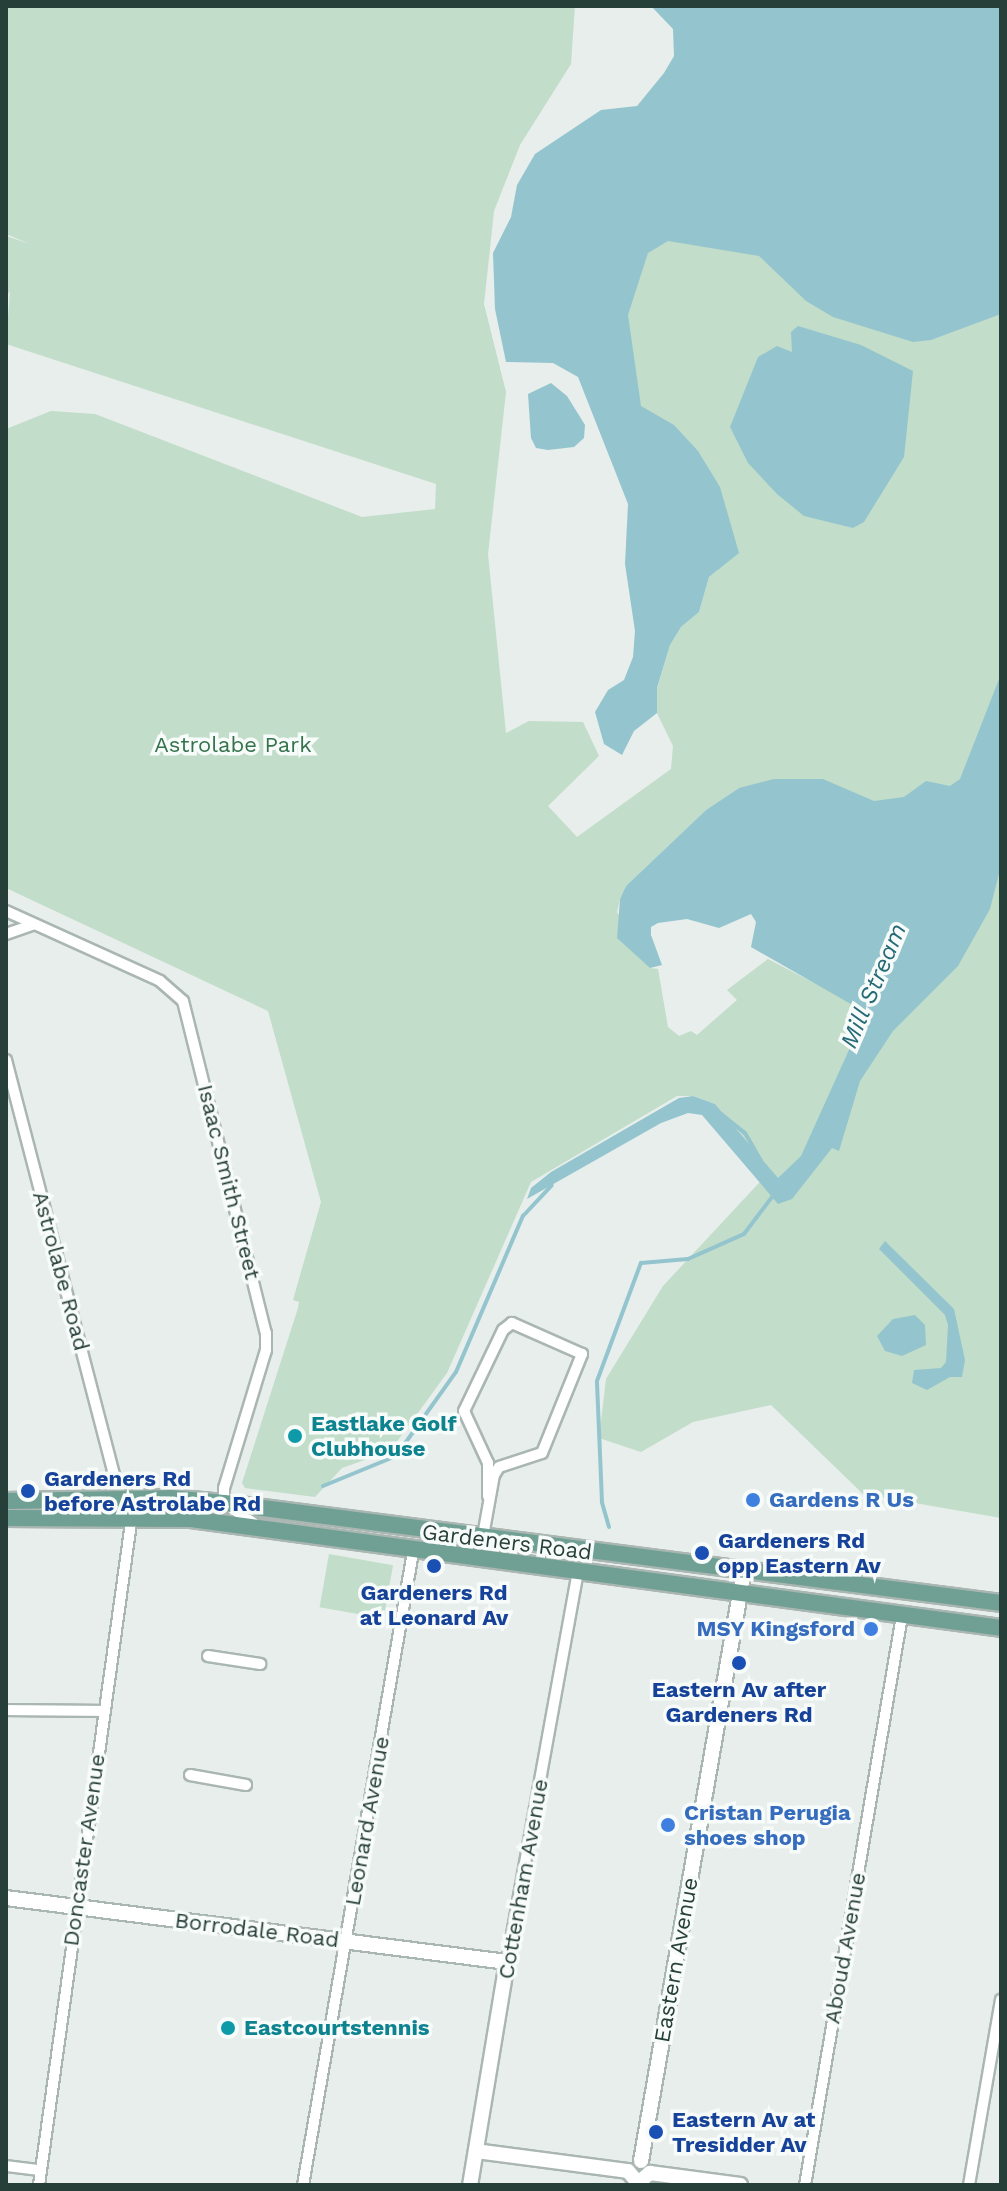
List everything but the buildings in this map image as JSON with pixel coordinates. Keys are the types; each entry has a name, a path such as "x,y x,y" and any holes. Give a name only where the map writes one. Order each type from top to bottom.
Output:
{"main road":[{"name":"Gardeners Road","path":"6,1501 170,1498 224,1503 1001,1603"},
{"name":"Gardeners Road","path":"6,1518 132,1516 271,1529 413,1552 1001,1628"}],"street":[{"name":"Isaac Smith Street","path":"6,911 160,981 183,1001 266,1333 266,1350 224,1488 224,1503"},
{"path":"6,934 34,925"},
{"name":"Astrolabe Road","path":"6,1060 116,1481"},
{"path":"483,1536 488,1463 464,1411 503,1330 512,1323 582,1354 542,1453 499,1467 488,1496"},
{"path":"224,1503 237,1516 271,1529"},
{"name":"Doncaster Avenue","path":"39,2185 75,1907 132,1516"},
{"name":"Leonard Avenue","path":"303,2185 413,1552"},
{"name":"Eastern Avenue","path":"646,2167 744,1570"},
{"name":"Cottenham Avenue","path":"470,2185 578,1573"},
{"name":"Aboud Avenue","path":"805,2185 902,1616"},
{"path":"208,1656 260,1664"},
{"path":"6,1710 105,1711"},
{"path":"190,1775 246,1785"},
{"name":"Borrodale Road","path":"6,1898 507,1962"},
{"path":"969,2185 1001,2000"},
{"path":"476,2151 628,2171 646,2167 740,2185"},
{"path":"6,2166 41,2170"},
{"path":"628,2171 638,2184 646,2167"}],"green space":[{"name":"Astrolabe Park","path":"6,6 575,6 571,64 520,145 494,211 484,304 506,392 488,554 506,733 529,721 583,722 599,756 548,806 577,837 671,769 673,746 657,713 657,689 670,645 681,627 699,612 709,577 718,570 631,418 616,328 643,222 1001,287 1001,1518 863,1494 771,1405 693,1422 641,1452 599,1438 606,1379 663,1286 771,1170 715,1104 693,1096 677,1096 531,1182 447,1373 390,1451 342,1468 315,1497 245,1488 242,1483 298,1308 299,1302 293,1300 321,1202 268,1011 6,888 6,429 51,411 95,414 362,517 435,509 436,484 6,344 10,291 6,297 6,236 30,244 6,234","holes":["739,788 931,941 858,1024 860,1015 849,1001 768,959 727,990 737,1000 697,1035 691,1031 679,1036 668,1027 658,969 650,968 617,912 626,886 706,810"]},
{"path":"329,1554 393,1565 384,1618 320,1607"}],"water":[{"path":"651,6 1001,6 1001,314 931,340 913,342 833,317 806,301 759,256 668,241 648,253 628,315 641,406 674,425 698,451 720,487 739,553 709,577 699,612 681,627 670,645 657,688 657,713 634,731 622,755 604,744 595,712 608,690 624,680 633,657 635,631 625,564 628,504 578,377 553,363 506,362 495,309 493,253 511,217 517,185 535,154 601,110 637,106 664,73 674,56 673,29"},
{"path":"798,326 861,345 913,371 904,457 864,522 853,528 804,516 777,494 748,463 730,427 758,357 777,346 792,352 791,332"},
{"path":"551,383 567,396 585,425 584,438 574,447 536,448 531,438 528,394"},
{"path":"1001,674 1001,866 990,909 958,966 893,1031 860,1081 839,1151 832,1148 792,1199 778,1204 702,1115 688,1113 661,1123 527,1199 531,1188 551,1172 679,1098 693,1096 715,1104 778,1178 801,1156 853,1041 860,1015 856,1007 751,947 756,922 751,914 719,928 687,919 658,923 651,927 651,935 662,965 650,968 617,938 620,899 626,886 706,810 739,788 774,779 823,779 874,801 904,797 926,781 950,786 960,779"},
{"path":"885,1241 954,1309 965,1360 962,1377 950,1377 927,1390 912,1383 914,1370 941,1368 946,1362 948,1325 945,1315 879,1249"},
{"path":"915,1315 925,1325 926,1345 902,1356 885,1351 877,1336 893,1319"}],"waterway":[{"name":"Mill Stream","path":"715,1109 745,1133 761,1161"},
{"path":"323,1486 396,1456 456,1372 523,1216 552,1185"},
{"path":"609,1527 602,1502 597,1381 641,1263 688,1259 744,1234 775,1193"}],"place":[{"name":"Eastlake Golf Clubhouse","path":"295,1436"},
{"name":"Gardeners Rd before Astrolabe Rd","path":"28,1491"},
{"name":"Gardens R Us","path":"753,1500"},
{"name":"Gardeners Rd opp Eastern Av","path":"702,1553"},
{"name":"Gardeners Rd at Leonard Av","path":"434,1566"},
{"name":"MSY Kingsford","path":"871,1629"},
{"name":"Eastern Av after Gardeners Rd","path":"739,1663"},
{"name":"Cristan Perugia shoes shop","path":"668,1825"},
{"name":"Eastcourtstennis","path":"228,2028"},
{"name":"Eastern Av at Tresidder Av","path":"656,2132"}]}
